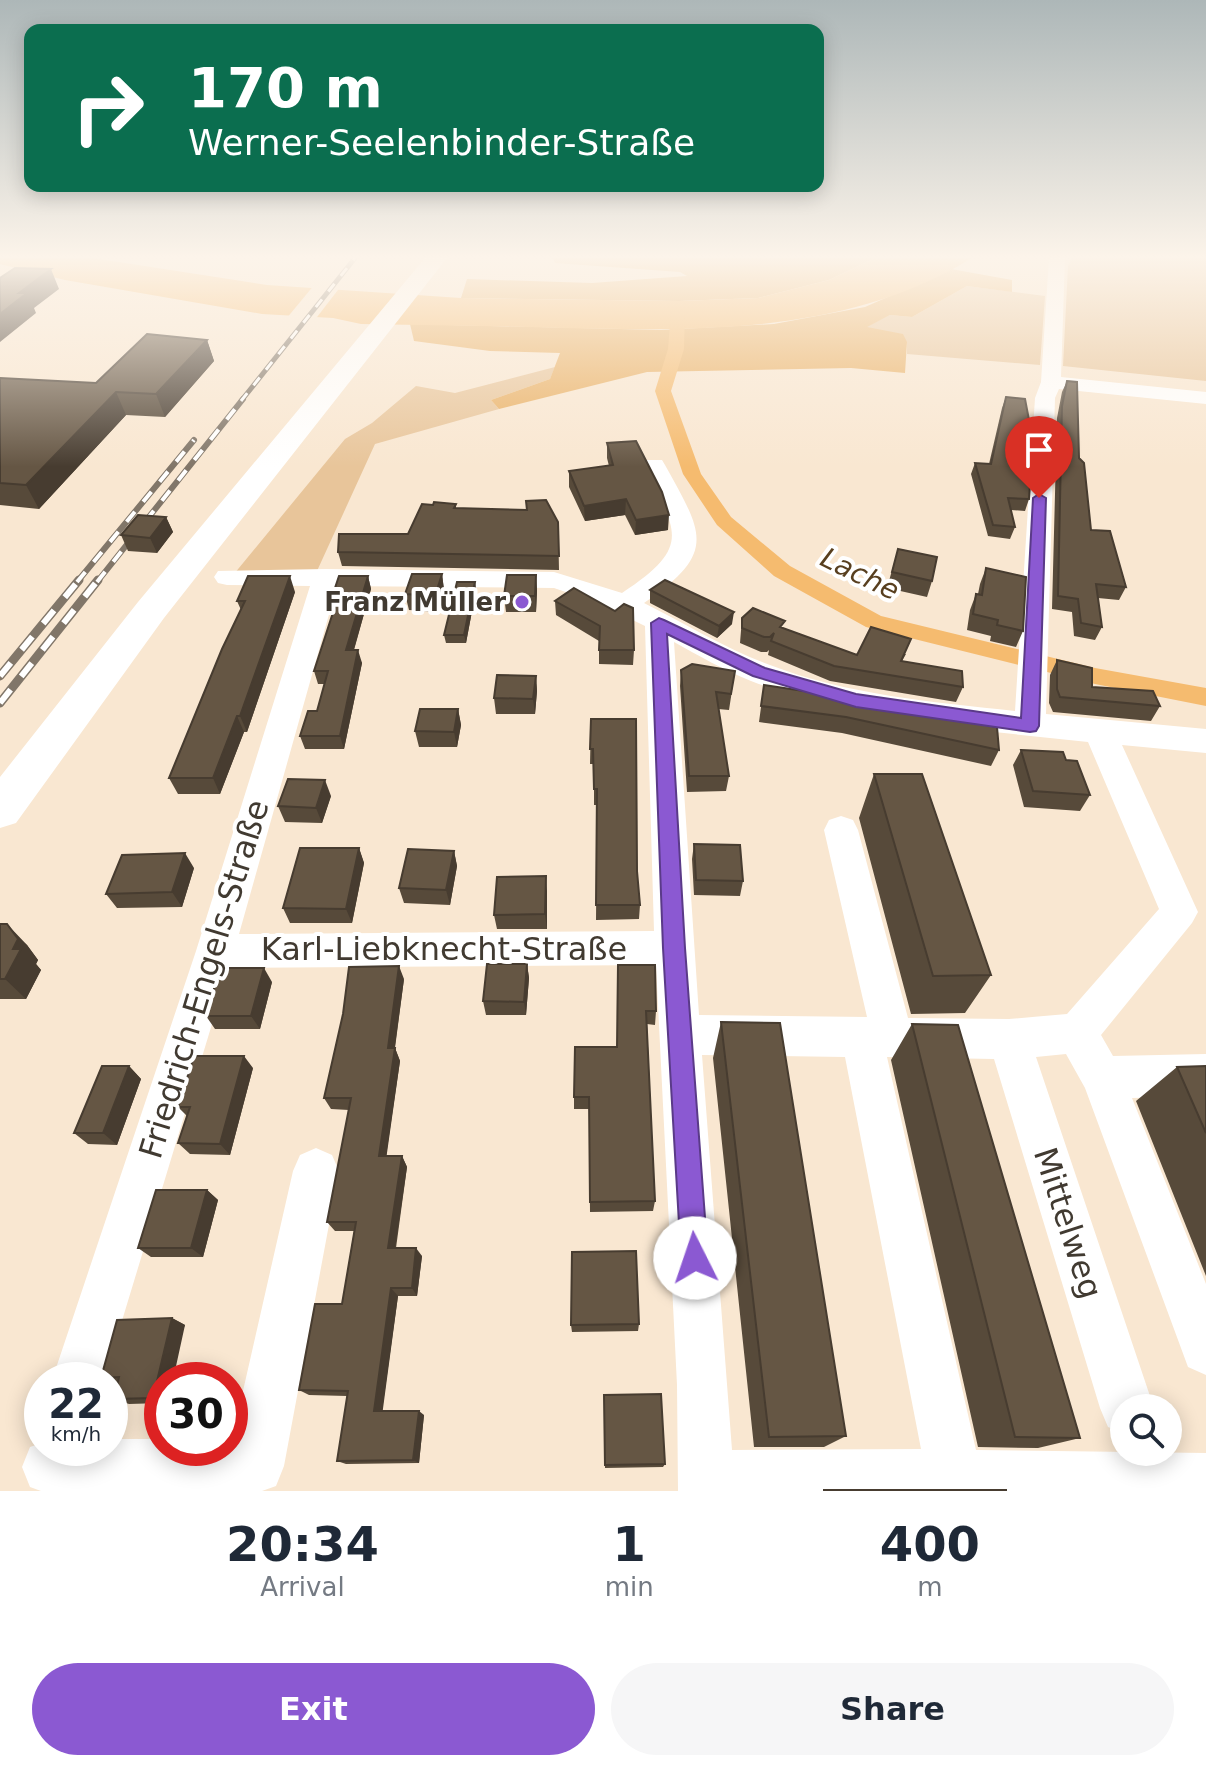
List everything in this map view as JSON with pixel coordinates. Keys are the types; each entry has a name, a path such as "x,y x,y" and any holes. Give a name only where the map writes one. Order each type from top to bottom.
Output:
{"main road":[{"path":"0,810 151,610 378,328"}],"street":[{"path":"1030,726 1045,398 1051,382 1053,328"},
{"path":"1051,382 1206,398"},
{"path":"654,465 683,526 685,545 641,614 674,948 703,1385 705,1485 977,1482 1148,1475 1206,1481"},
{"path":"227,577 554,580 583,586 759,672 856,701 1030,726 1206,741"},
{"name":"Friedrich-Engels-Straße","path":"84,1362 215,951 326,577"},
{"path":"679,1035 1009,1039 1077,1033 1192,909 1100,732"},
{"path":"841,830 877,1037 977,1482"},
{"name":"Karl-Liebknecht-Straße","path":"215,951 674,948"},
{"path":"1077,1033 1102,1077 1206,1349"},
{"name":"Mittelweg","path":"1009,1039 1123,1394"},
{"path":"1102,1077 1206,1075"},
{"path":"49,1469 256,1466 316,1171"}],"shaded area":[{"path":"411,328 560,328 661,330 870,328 903,334 907,342 905,373 851,368 647,372 499,409 491,400 550,379 560,353 490,351 414,341"},
{"path":"543,328 706,328 668,329"},
{"path":"867,328 1043,328 1040,365 907,354 907,342"},
{"path":"1065,328 1206,328 1206,381 1063,366"},
{"path":"555,367 550,379 491,400 499,409 375,444 317,571 234,574 345,439 372,423 416,386 455,393"}],"building":[{"path":"147,334 207,340 156,394 116,392 26,485 0,483 0,378 96,383"},
{"path":"1067,381 1077,382 1079,458 1084,463 1091,530 1110,531 1126,587 1096,584 1102,627 1081,623 1078,599 1058,596 1062,406"},
{"path":"1006,397 1025,399 1033,441 1029,499 1008,498 1015,527 993,525 975,463 991,464"},
{"path":"636,441 662,492 669,515 636,520 626,499 584,506 569,471 613,465 607,443"},
{"path":"546,500 558,522 559,556 338,552 339,534 408,534 422,504 433,505 434,502 456,504 454,508 527,510 526,501"},
{"path":"138,515 166,517 150,538 121,535"},
{"path":"898,549 937,557 932,581 892,572"},
{"path":"986,568 1026,577 1023,631 997,625 998,620 973,614 976,594 982,595"},
{"path":"412,574 442,574 435,596 405,594"},
{"path":"507,575 536,575 535,596 504,596"},
{"path":"248,576 290,576 240,716 237,716 213,778 169,778 245,601 237,601"},
{"path":"339,576 368,576 346,650 358,650 340,736 300,736 308,711 317,711 328,671 314,671 339,594 333,594"},
{"path":"665,580 734,612 719,626 650,590"},
{"path":"457,582 475,582 464,635 444,635"},
{"path":"574,588 615,611 624,604 633,608 634,650 599,650 600,626 555,601"},
{"path":"753,608 785,621 780,627 857,655 871,627 911,639 901,661 962,671 963,687 834,666 771,641 774,633 764,637 742,628 742,618"},
{"path":"1057,660 1092,668 1092,687 1153,691 1160,706 1060,697"},
{"path":"692,664 735,671 731,694 716,692 729,776 689,776 681,670"},
{"path":"497,675 536,676 533,699 494,698"},
{"path":"764,685 963,715 964,721 997,727 999,750 846,717 761,706"},
{"path":"420,709 458,709 454,732 415,731"},
{"path":"591,719 636,719 640,905 596,905 597,789 594,789 593,749 590,749"},
{"path":"1021,750 1063,752 1066,760 1077,761 1090,795 1033,791"},
{"path":"874,774 922,774 991,975 933,976"},
{"path":"288,779 325,780 316,808 278,806"},
{"path":"694,844 740,845 743,881 696,880"},
{"path":"300,848 359,848 346,909 283,908"},
{"path":"408,849 454,851 446,890 399,888"},
{"path":"185,853 172,892 106,894 122,855"},
{"path":"546,876 545,914 494,915 497,877"},
{"path":"0,924 7,924 18,939 13,949 21,949 5,979 0,979"},
{"path":"487,964 527,964 524,1002 483,1001"},
{"path":"618,965 655,965 656,1011 646,1011 655,1201 590,1202 589,1097 574,1097 575,1047 617,1047"},
{"path":"399,966 388,1048 395,1048 379,1156 402,1156 388,1248 416,1248 412,1288 391,1288 374,1411 419,1411 413,1460 337,1461 348,1391 299,1390 315,1304 342,1304 356,1222 327,1222 351,1098 324,1098 343,1014 349,967"},
{"path":"220,968 264,968 251,1016 206,1016"},
{"path":"721,1022 780,1023 846,1436 769,1437"},
{"path":"912,1024 958,1025 1080,1438 1015,1437"},
{"path":"194,1056 244,1056 220,1144 178,1143 190,1107 178,1107"},
{"path":"102,1066 129,1066 103,1133 74,1133"},
{"path":"1206,1066 1206,1133 1177,1067"},
{"path":"156,1190 207,1190 191,1248 138,1248"},
{"path":"636,1251 639,1324 571,1325 572,1252"},
{"path":"172,1318 162,1362 144,1362 144,1398 128,1399 128,1362 105,1362 117,1320"},
{"path":"661,1394 665,1464 605,1465 604,1395"},
{"path":"1006,1490 1006,1491 824,1491"}],"waterway":[{"name":"Lache","path":"677,328 676,349 663,391 692,474 724,521 782,571 874,622 1095,676 1206,697"}],"railway":[{"path":"241,401 300,328"},
{"path":"97,582 243,399"},
{"path":"77,582 194,440"},
{"path":"0,676 79,580"},
{"path":"0,703 98,580"}],"place":[{"name":"Franz Müller","path":"522,602"}],"route":[{"path":"695,1258 674,948 659,623 759,672 856,701 1030,726 1039,498"}]}
